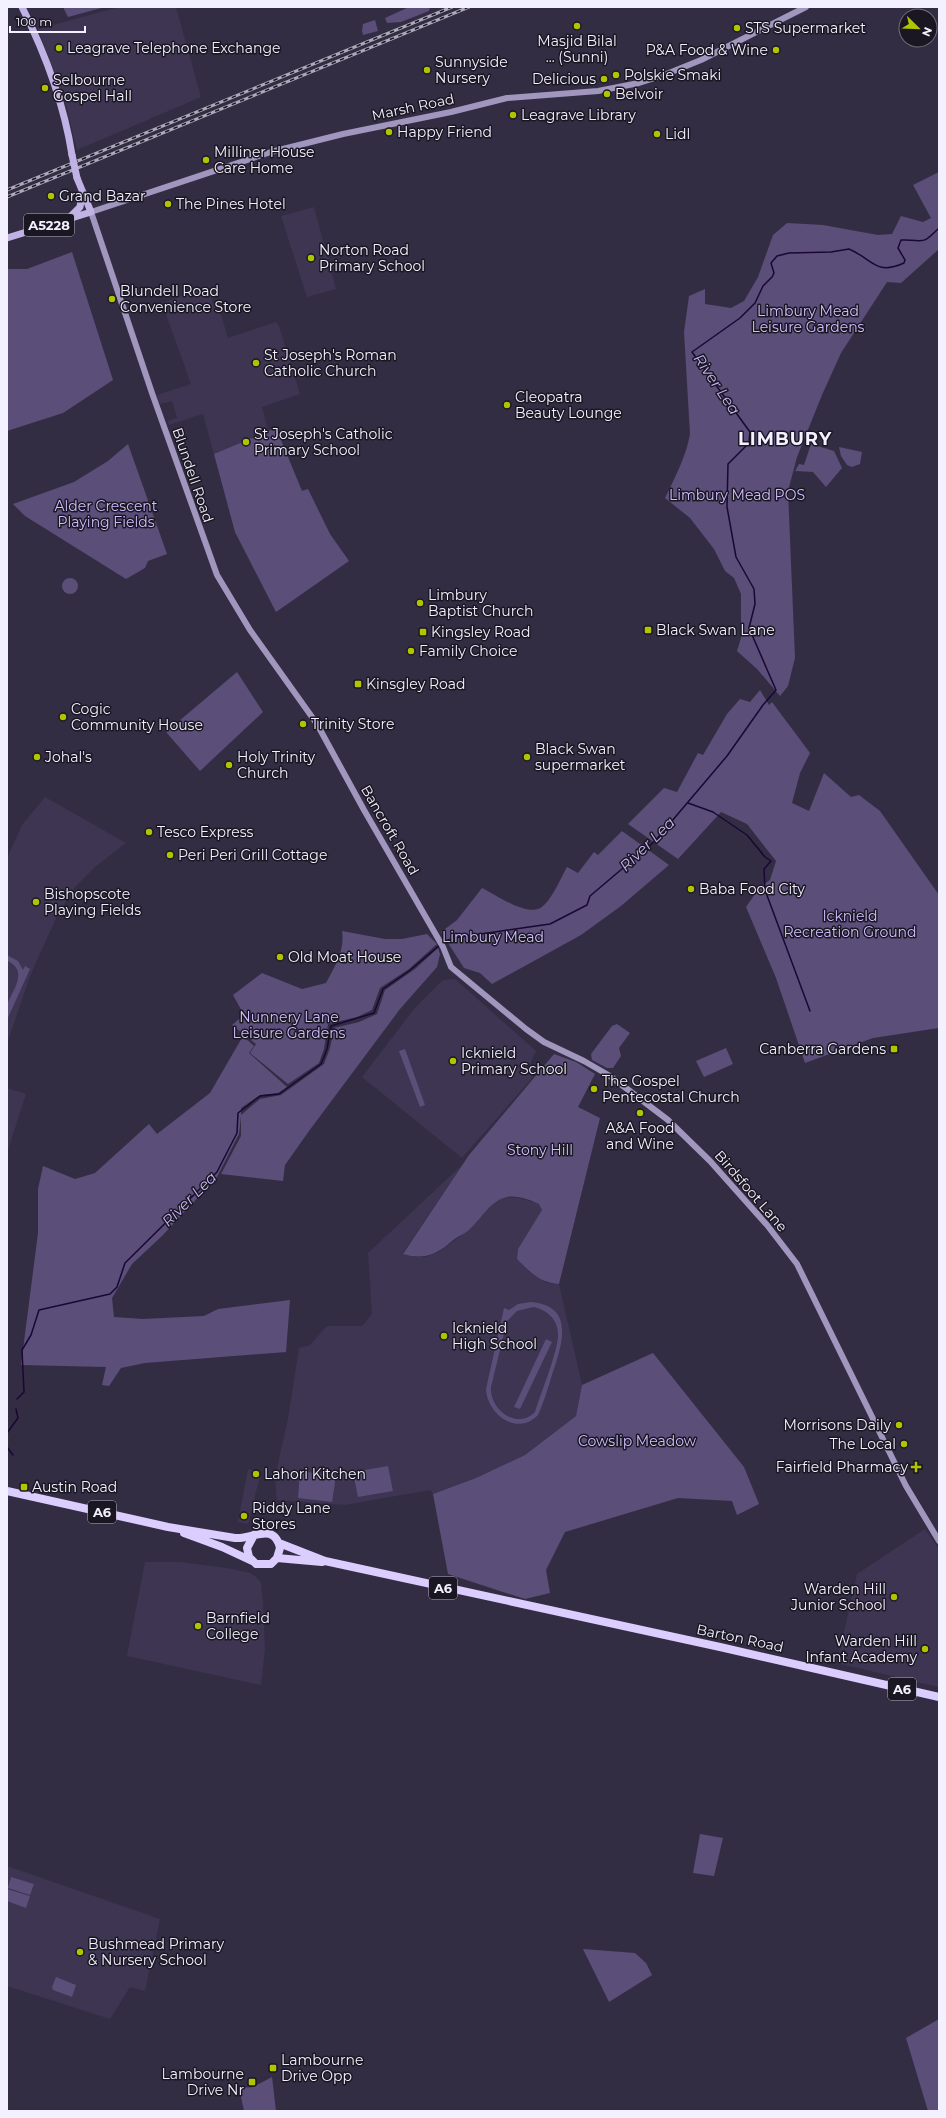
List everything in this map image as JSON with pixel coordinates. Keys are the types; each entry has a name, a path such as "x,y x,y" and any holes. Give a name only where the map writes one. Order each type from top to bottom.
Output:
{"highway":[{"name":"A6","path":"7,1491 168,1527 239,1539 266,1533 274,1537 279,1543 325,1561"},
{"name":"A6","path":"168,1527 222,1547 259,1565 266,1565 277,1558 315,1562 325,1561"},
{"path":"252,1561 247,1548 254,1535"},
{"path":"277,1558 280,1548 279,1543"},
{"name":"Barton Road","path":"325,1561 535,1608 720,1647 939,1697"}],"main road":[{"name":"A5228","path":"7,238 91,212 77,178 64,112 32,27 22,7"},
{"path":"68,219 80,206 82,193"}],"street":[{"name":"Marsh Road","path":"91,212 271,152 343,134 452,112 507,98 598,91 640,83 664,76 701,60 806,7"},
{"name":"Blundell Road","path":"91,212 152,393 214,569 250,630 317,724"},
{"name":"Bancroft Road","path":"317,724 442,945"},
{"name":"Birdsfoot Lane","path":"442,945 451,967 526,1029 544,1042 584,1061 610,1076 668,1120 710,1162 767,1225 797,1264 906,1486 939,1541"}],"shaded area":[{"path":"119,7 176,7 201,97 77,150 66,105 38,29"},
{"name":"Norton Road Primary School","path":"314,207 336,289 307,297 281,216"},
{"name":"St Joseph's Catholic Primary School","path":"208,287 214,306 218,305 228,338 276,322 279,326 300,394 262,407 268,430 276,428 302,491 308,489 330,534 349,561 276,612 235,532 203,414 169,425 168,421 177,418 172,401 160,404 157,395 191,384 162,303"},
{"name":"Bishopscote Playing Fields","path":"45,797 126,843 96,866 74,888 57,916 30,976 7,1044 7,858 22,825"},
{"name":"Icknield Primary School","path":"455,979 536,1051 527,1071 533,1077 462,1158 362,1077 414,1009 443,980"},
{"path":"7,1088 26,1094 7,1153"},
{"name":"Icknield High School","path":"463,1164 403,1253 414,1257 425,1257 439,1252 462,1235 492,1205 501,1199 508,1197 519,1198 540,1204 542,1210 518,1249 524,1266 532,1273 547,1283 559,1284 582,1385 576,1416 525,1455 476,1478 433,1494 430,1490 345,1505 277,1500 275,1477 288,1419 299,1348 310,1345 327,1326 362,1326 372,1314 368,1253"},
{"path":"248,1469 261,1472 248,1524 238,1522"},
{"name":"Warden Hill Junior School","path":"925,1529 939,1549 938,1687 837,1663 857,1574"},
{"name":"Barnfield College","path":"145,1562 180,1562 227,1568 250,1573 255,1576 261,1583 263,1602 265,1650 261,1685 127,1656"},
{"name":"Bushmead Primary & Nursery School","path":"7,1866 160,1919 145,1991 130,1987 110,2019 7,1986"}],"green space":[{"path":"63,7 105,7 68,17"},
{"path":"409,7 430,7 429,11 401,22 387,23 385,18"},
{"path":"375,20 378,31 363,35 363,24"},
{"name":"Limbury Mead POS","path":"939,172 939,249 901,283 887,282 841,353 797,457 788,491 795,658 788,686 780,696 757,669 737,651 741,638 741,594 734,578 725,571 714,549 690,518 665,498 683,459 690,434 684,332 689,296 705,289 705,304 731,308 744,301 758,277 773,235 787,223 823,225 878,235 892,234 901,216 923,222 931,218 913,185"},
{"path":"72,252 113,380 63,413 7,431 7,269 27,269"},
{"path":"276,428 302,491 308,489 330,534 349,561 276,612 235,532 214,454"},
{"name":"Alder Crescent Playing Fields","path":"128,444 167,554 148,561 145,568 126,579 25,516 13,504 74,482 108,461"},
{"path":"811,444 834,451 842,468 826,487 813,472 795,471 799,464 804,465"},
{"path":"839,447 862,452 860,464 852,467 847,465 841,456"},
{"path":"70,578 76,580 78,586 76,592 70,594 64,592 62,586 64,580"},
{"path":"237,672 263,712 200,771 166,732"},
{"name":"Icknield Recreation Ground","path":"760,690 769,705 772,702 810,753 800,773 792,803 809,811 824,773 851,797 859,795 880,811 939,895 939,1028 873,1038 805,1063 776,978 746,907 759,888 770,880 776,861 747,824 721,812 678,859 628,824 664,788 677,792 698,753 703,755 727,714 740,699 750,702"},
{"name":"Limbury Mead","path":"622,831 669,865 621,906 581,935 492,984 480,973 464,968 441,932 457,920 482,888 522,908 530,910 537,909 543,906 550,898 567,867 578,873 594,852 598,855"},
{"name":"Nunnery Lane Leisure Gardens","path":"342,931 385,939 402,939 427,934 437,944 409,969 380,988 372,1010 357,1017 328,1024 324,1049 319,1063 288,1084 250,1053 256,1044 232,1025 244,1015 233,995 262,973 302,989 326,983 341,951 343,938"},
{"path":"438,948 440,954 437,967 400,1009 309,1131 285,1165 283,1181 221,1174 241,1136 241,1116 239,1134 217,1177 162,1236 132,1264 112,1298 114,1317 143,1319 204,1316 218,1309 290,1300 286,1352 145,1363 121,1368 109,1386 102,1385 106,1367 21,1365 38,1233 38,1189 43,1166 75,1179 95,1173 149,1124 157,1134 210,1093 243,1036 254,1046 249,1053 287,1087 278,1093 260,1095 241,1108 241,1115 260,1099 281,1095 324,1064 330,1048 334,1028 359,1022 377,1014 385,990 415,969"},
{"path":"7,955 18,961 23,970 25,966 30,969 7,1020 7,1004 18,981 18,975 14,965 7,961"},
{"path":"617,1024 630,1033 619,1048 621,1056 613,1068 607,1068 592,1060 591,1054 612,1026"},
{"path":"726,1048 733,1064 704,1077 696,1061"},
{"path":"405,1049 425,1105 420,1107 399,1051"},
{"name":"Stony Hill","path":"554,1054 576,1062 595,1074 578,1107 600,1118 559,1284 546,1282 536,1276 517,1259 518,1249 542,1210 539,1204 519,1197 507,1197 496,1202 468,1231 435,1253 423,1256 410,1256 403,1254 469,1155"},
{"path":"531,1302 545,1305 555,1311 560,1319 562,1330 559,1352 546,1395 538,1415 530,1421 521,1424 504,1420 497,1414 488,1398 486,1389 504,1308 509,1310 518,1304","holes":["533,1307 547,1312 554,1319 558,1334 556,1350 535,1412 528,1417 520,1419 512,1418 499,1409 494,1402 491,1387 507,1321 517,1311"]},
{"path":"546,1339 552,1342 520,1409 514,1407"},
{"name":"Cowslip Meadow","path":"653,1353 744,1467 759,1504 737,1515 732,1501 678,1498 565,1532 546,1570 550,1593 525,1599 448,1574 433,1494 476,1478 525,1455 576,1416 582,1385"},
{"path":"388,1466 393,1491 358,1497 353,1472"},
{"path":"300,1471 336,1476 332,1502 298,1498"},
{"path":"700,1834 723,1838 714,1876 693,1873"},
{"path":"11,1877 34,1884 30,1895 8,1888"},
{"path":"7,1889 30,1896 26,1908 7,1901"},
{"path":"583,1949 635,1953 646,1963 652,1975 609,2002"},
{"path":"56,1977 76,1985 72,1997 53,1990 52,1987"},
{"path":"939,2019 939,2111 928,2111 906,2038"},
{"path":"272,2077 276,2111 244,2111 239,2088 253,2087"}],"waterway":[{"name":"River Lea","path":"443,943 453,938 550,924 587,905 590,896 655,841 727,756 763,705 776,690 749,628 755,604 754,589 736,557 727,507 728,464 749,443 750,432 692,352 740,318 755,303 763,286 774,273 771,263 777,256 789,253 831,252 849,249 875,265 887,268 894,267 904,263 905,260 898,248 901,240 922,241 928,238 939,228"},
{"path":"688,803 713,812 747,835 765,857 771,861 764,869 765,890 810,1011"},
{"name":"River Lea","path":"17,1399 24,1392 22,1350 31,1335 39,1310 110,1294 117,1287 125,1263 217,1172 237,1133 238,1113 260,1096 279,1094 321,1064 327,1049 331,1026 374,1013 383,989 409,971 440,945"},
{"name":"River Lea","path":"7,1433 18,1418 16,1409"},
{"name":"River Lea","path":"7,1447 13,1455"}],"railway":[{"path":"7,190 452,7"},
{"path":"7,197 469,7"}],"place":[{"name":"Masjid Bilal ... (Sunni)","path":"577,26"},
{"name":"STS Supermarket","path":"737,28"},
{"name":"Leagrave Telephone Exchange","path":"59,48"},
{"name":"P&A Food & Wine","path":"776,50"},
{"name":"Sunnyside Nursery","path":"427,70"},
{"name":"Polskie Smaki","path":"616,75"},
{"name":"Delicious","path":"604,79"},
{"name":"Selbourne Gospel Hall","path":"45,88"},
{"name":"Belvoir","path":"607,94"},
{"name":"Leagrave Library","path":"513,115"},
{"name":"Happy Friend","path":"389,132"},
{"name":"Lidl","path":"657,134"},
{"name":"Milliner House Care Home","path":"206,160"},
{"name":"Grand Bazar","path":"51,196"},
{"name":"The Pines Hotel","path":"168,204"},
{"name":"Norton Road Primary School","path":"311,258"},
{"name":"Blundell Road Convenience Store","path":"112,299"},
{"name":"St Joseph's Roman Catholic Church","path":"256,363"},
{"name":"Cleopatra Beauty Lounge","path":"507,405"},
{"name":"St Joseph's Catholic Primary School","path":"246,442"},
{"name":"Limbury Baptist Church","path":"420,603"},
{"name":"Black Swan Lane","path":"648,630"},
{"name":"Kingsley Road","path":"423,632"},
{"name":"Family Choice","path":"411,651"},
{"name":"Kinsgley Road","path":"358,684"},
{"name":"Cogic Community House","path":"63,717"},
{"name":"Trinity Store","path":"303,724"},
{"name":"Johal's","path":"37,757"},
{"name":"Black Swan supermarket","path":"527,757"},
{"name":"Holy Trinity Church","path":"229,765"},
{"name":"Tesco Express","path":"149,832"},
{"name":"Peri Peri Grill Cottage","path":"170,855"},
{"name":"Baba Food City","path":"691,889"},
{"name":"Bishopscote Playing Fields","path":"36,902"},
{"name":"Old Moat House","path":"280,957"},
{"name":"Canberra Gardens","path":"894,1049"},
{"name":"Icknield Primary School","path":"453,1061"},
{"name":"The Gospel Pentecostal Church","path":"594,1089"},
{"name":"A&A Food and Wine","path":"640,1113"},
{"name":"Icknield High School","path":"444,1336"},
{"name":"Morrisons Daily","path":"899,1425"},
{"name":"The Local","path":"904,1444"},
{"name":"Fairfield Pharmacy","path":"916,1467"},
{"name":"Lahori Kitchen","path":"256,1474"},
{"name":"Austin Road","path":"24,1487"},
{"name":"Riddy Lane Stores","path":"244,1516"},
{"name":"Warden Hill Junior School","path":"894,1597"},
{"name":"Barnfield College","path":"198,1626"},
{"name":"Warden Hill Infant Academy","path":"925,1649"},
{"name":"Bushmead Primary & Nursery School","path":"80,1952"},
{"name":"Lambourne Drive Opp","path":"273,2068"},
{"name":"Lambourne Drive Nr","path":"252,2082"}],"district":[{"name":"LIMBURY","path":"785,439"}],"park label":[{"name":"Limbury Mead Leisure Gardens","path":"808,320"}]}
